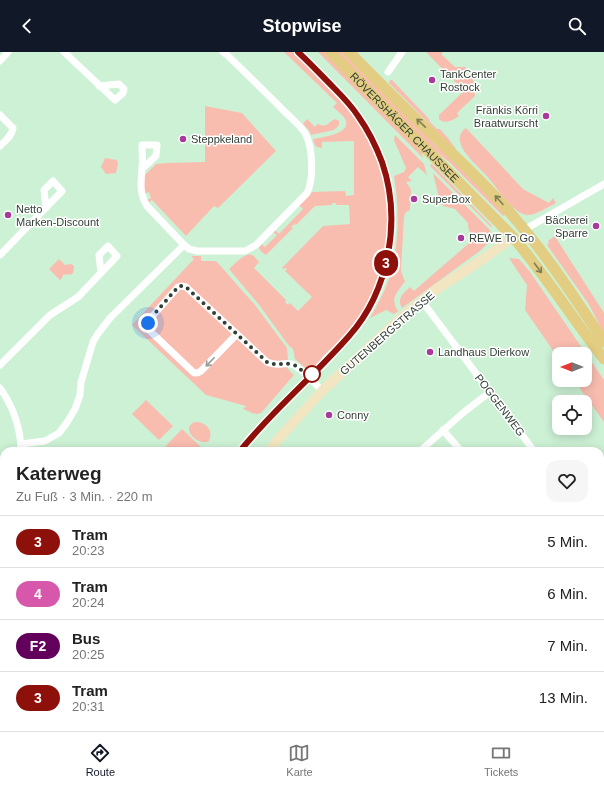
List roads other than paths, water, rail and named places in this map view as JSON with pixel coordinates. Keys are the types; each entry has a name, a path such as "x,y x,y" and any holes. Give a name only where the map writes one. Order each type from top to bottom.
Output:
{"main road":[{"name":"RÖVERSHÄGER CHAUSSEE","path":"330,52 513,237 552,286 604,359"},
{"name":"RÖVERSHÄGER CHAUSSEE","path":"349,52 483,183 541,252 604,342"},
{"path":"513,237 524,230"}],"street":[{"path":"0,61 8,52"},
{"path":"64,52 99,86"},
{"path":"142,169 141,187 143,200 147,206 184,245 189,249 197,251 216,252 248,250 256,245 307,193 310,187 311,178 311,151 310,144 304,131 223,52"},
{"path":"388,72 402,52"},
{"path":"0,115 12,128 12,132 0,146"},
{"path":"524,230 604,184"},
{"path":"0,255 46,208"},
{"name":"GUTENBERGSTRASSE","path":"272,447 322,391 403,316 513,237"},
{"path":"24,447 45,441 59,433 75,409 80,395 81,382 93,342 97,335 110,318 184,245"},
{"path":"0,365 50,315 78,297 101,273"},
{"path":"236,334 201,371 195,373 150,331 148,323 178,287 186,287 267,362 279,365 294,365 322,391"},
{"name":"POGGENWEG","path":"422,301 531,447"},
{"path":"0,388 10,406 16,422 21,447"},
{"path":"424,447 464,412 490,392"},
{"path":"443,430 458,447"}],"tram line":[{"name":"3","path":"244,447 349,336 361,320 380,282 386,264 391,232 388,186 382,163 367,130 348,102 298,52"},
{"path":"243,447 266,421 336,351 363,318 374,298 388,254 391,230 391,207 388,184 382,162 372,138 343,97 299,52"}],"place":[{"name":"TankCenter Rostock","path":"432,80"},
{"name":"Fränkis Körri Braatwurscht","path":"546,116"},
{"name":"Steppkeland","path":"183,139"},
{"name":"SuperBox","path":"414,199"},
{"name":"Netto Marken-Discount","path":"8,215"},
{"name":"Bäckerei Sparre","path":"596,226"},
{"name":"REWE To Go","path":"461,238"},
{"name":"Landhaus Dierkow","path":"430,352"},
{"name":"Conny","path":"329,415"}]}
